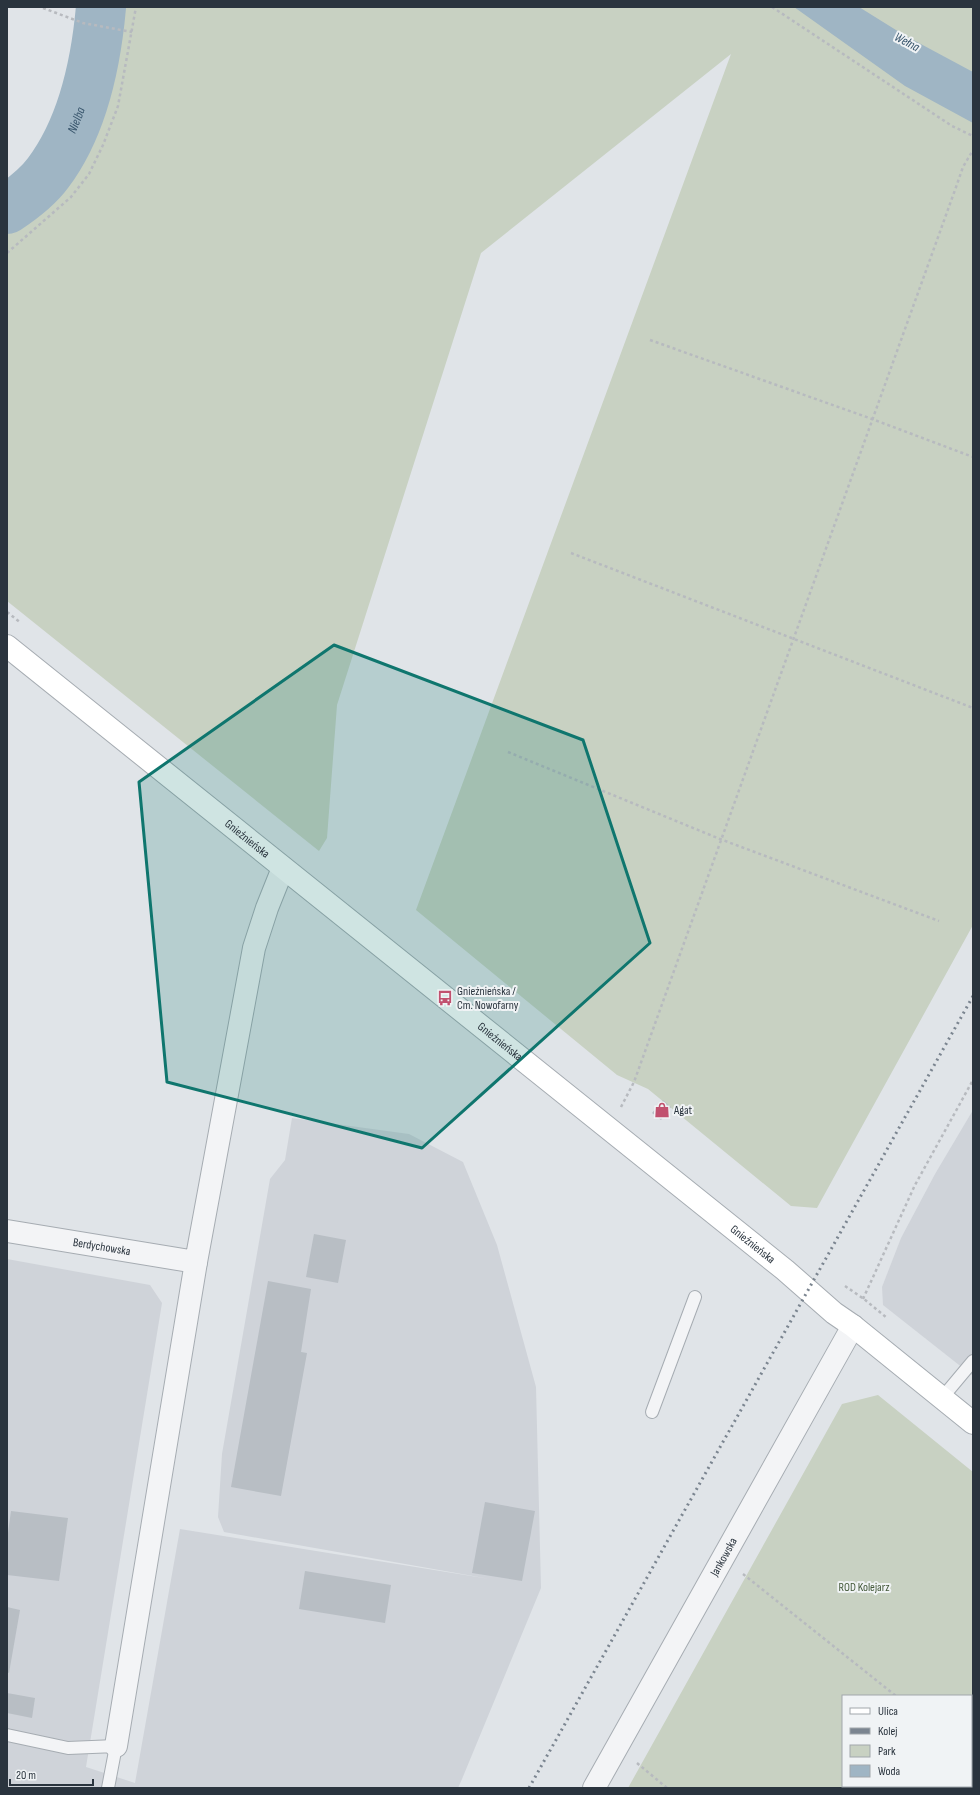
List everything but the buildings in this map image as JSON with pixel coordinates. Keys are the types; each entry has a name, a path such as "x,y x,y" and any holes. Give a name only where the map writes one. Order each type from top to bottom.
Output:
{"main road":[{"name":"Gnieźnieńska","path":"7,646 607,1127 784,1270 834,1313 853,1326 973,1423"}],"street":[{"path":"116,1746 196,1262 254,948 267,908 283,868"},
{"name":"Berdychowska","path":"7,1231 196,1262"},
{"name":"Jankowska","path":"594,1788 853,1326"}],"lane":[{"path":"652,1412 695,1297"},
{"path":"942,1398 973,1361"},
{"path":"7,1736 68,1748 116,1746 108,1788"}],"path":[{"path":"7,253 71,196 89,174 103,145 118,106 136,7"},
{"path":"772,7 952,126 973,136"},
{"path":"43,8 83,23 132,32"},
{"path":"607,1127 623,1105 634,1082 720,839 961,172 973,150"},
{"path":"650,340 872,419 973,457"},
{"path":"571,553 973,708"},
{"path":"508,752 720,839 939,921"},
{"path":"853,1326 915,1185 973,1080"},
{"path":"723,1558 895,1695"},
{"path":"617,1747 667,1788"}],"highlighted area":[{"path":"334,645 583,740 650,943 422,1148 167,1082 139,782"}],"shaded area":[{"path":"973,1110 973,1376 883,1305 882,1287 901,1238 935,1174"},
{"path":"292,1118 409,1134 463,1162 497,1245 536,1387 541,1588 462,1779 458,1788 7,1788 7,1259 150,1285 162,1303 86,1767 135,1783 180,1529 490,1579 224,1532 218,1517 222,1454 270,1179 285,1160"}],"green space":[{"path":"121,7 973,7 973,925 817,1208 791,1206 648,1089 617,1075 416,910 731,54 481,253 337,705 327,838 319,851 7,601 7,230 44,204 79,161 110,86 121,35"},
{"name":"ROD Kolejarz","path":"878,1395 973,1472 973,1788 628,1788 842,1404"}],"water":[{"path":"91,7 121,7 122,22 90,18"},
{"name":"Wełna","path":"794,7 859,7 904,35 973,72 973,123 905,86"},
{"path":"87,33 121,35 110,86 79,161 44,204 7,230 7,196 24,184 53,151 73,101 83,69"}],"waterway":[{"name":"Nielba","path":"7,209 39,184 60,155 70,136 91,72 99,28 101,7"}],"railway":[{"path":"529,1788 973,996"}],"place":[{"name":"Gnieźnieńska / Cm. Nowofarny","path":"445,998"},
{"name":"Agat","path":"662,1110"}]}
